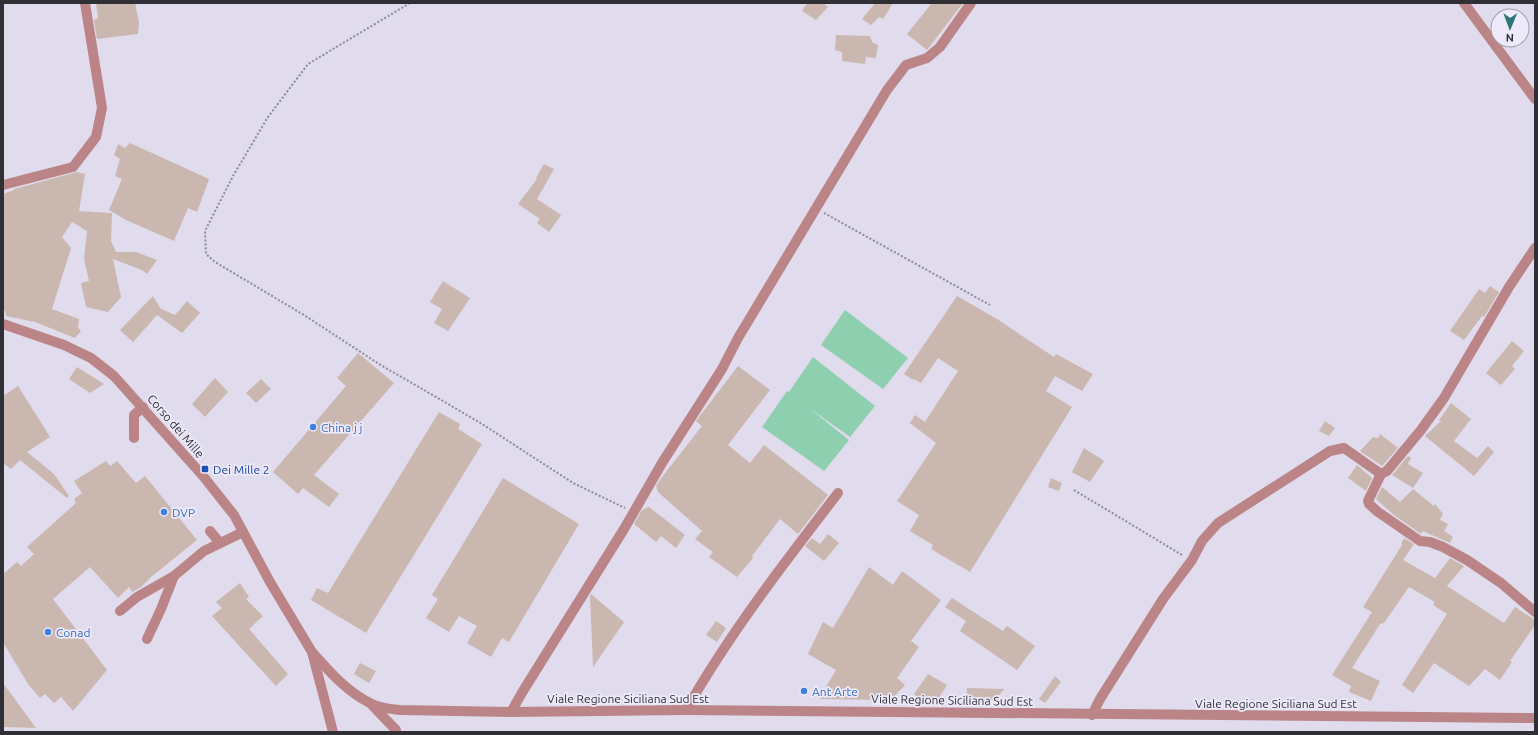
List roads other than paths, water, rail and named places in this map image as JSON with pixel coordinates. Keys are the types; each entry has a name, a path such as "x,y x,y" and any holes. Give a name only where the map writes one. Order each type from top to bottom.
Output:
{"street":[{"path":"3,185 73,167 96,137 102,108 86,3"},
{"path":"511,712 522,691 662,463 722,369 738,338 883,96 906,65 927,58 940,47 971,3"},
{"path":"1464,3 1535,99"},
{"path":"1535,248 1509,286 1444,398 1421,430 1387,470 1381,474 1368,500 1369,504 1378,512 1420,541 1430,542 1443,547 1467,560 1502,583 1535,612"},
{"name":"Corso dei Mille","path":"3,324 64,345 91,358 114,376 203,476 234,515 270,582 312,652 333,732"},
{"path":"134,438 134,415 143,407"},
{"path":"1092,715 1100,699 1162,599 1192,560 1202,541 1218,523 1330,451 1344,448 1381,474"},
{"path":"686,710 709,670 775,575 838,493"},
{"path":"210,531 220,543"},
{"path":"120,611 137,597 174,576 204,551 243,532"},
{"path":"147,639 174,576"},
{"name":"Viale Regione Siciliana Sud Est","path":"312,652 336,678 370,704 396,730"},
{"name":"Viale Regione Siciliana Sud Est","path":"370,704 383,708 400,710 511,712 686,710 1535,718"}],"place":[{"name":"China j j","path":"313,427"},
{"name":"Dei Mille 2","path":"205,469"},
{"name":"DVP","path":"164,512"},
{"name":"Conad","path":"48,632"},
{"name":"Ant Arte","path":"804,691"}]}
